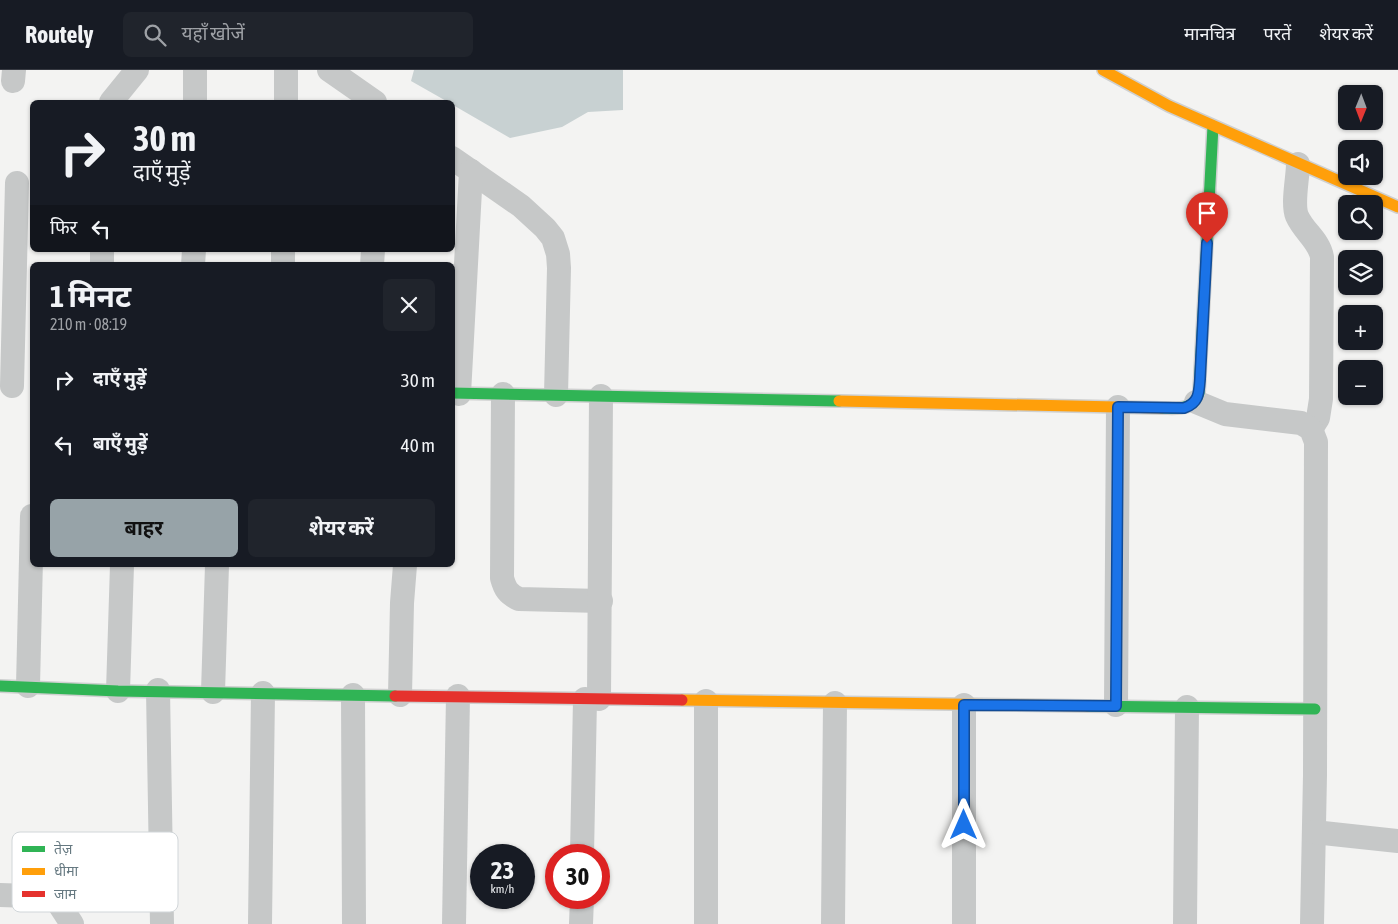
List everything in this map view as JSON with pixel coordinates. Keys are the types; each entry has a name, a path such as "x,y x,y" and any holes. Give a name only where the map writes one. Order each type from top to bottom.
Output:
{"street":[{"path":"112,100 137,70"},
{"path":"195,100 196,70"},
{"path":"286,70 286,100"},
{"path":"329,70 372,100"},
{"path":"1103,70 1169,106 1398,207"},
{"path":"462,164 456,394 1184,408 1192,406 1196,402 1200,379 1213,126"},
{"path":"462,164 521,206 553,238 558,254 559,268 556,395"},
{"path":"1298,164 1296,213 1303,226 1318,243 1322,257 1322,398 1318,418 1311,428"},
{"path":"15,386 17,184"},
{"path":"503,394 502,578 505,589 510,595 519,599 601,601"},
{"path":"583,844 592,699 601,601 601,396"},
{"path":"1196,402 1225,414 1301,423 1311,428 1316,442 1312,924"},
{"path":"1116,706 1118,407"},
{"path":"28,686 31,567"},
{"path":"118,690 122,567"},
{"path":"213,692 217,567"},
{"path":"400,696 405,567"},
{"path":"0,686 400,696 964,705 1315,708"},
{"path":"158,690 160,832"},
{"path":"260,924 264,693"},
{"path":"353,695 354,924"},
{"path":"454,924 458,696"},
{"path":"706,701 706,924"},
{"path":"833,924 835,703"},
{"path":"964,705 964,924"},
{"path":"1185,924 1187,707"},
{"path":"1314,832 1398,841"},
{"path":"581,924 582,909"},
{"path":"64,912 72,924"}],"shaded area":[{"path":"414,70 623,70 623,110 588,112 562,127 510,138 455,106 455,100 444,100 411,81"}],"traffic: fast":[{"path":"1162,408 1189,406 1199,393 1213,126"},
{"path":"455,393 839,401"},
{"path":"0,686 118,691 395,696"},
{"path":"1087,706 1315,709"}],"traffic: slow":[{"path":"1103,70 1169,106 1398,207"},
{"path":"839,401 1162,408"},
{"path":"682,700 1087,706"}],"traffic: jam":[{"path":"395,696 682,700"}],"route":[{"path":"964,825 964,705 1116,706 1118,407 1184,408 1192,406 1196,402 1200,379 1207,243"}]}
